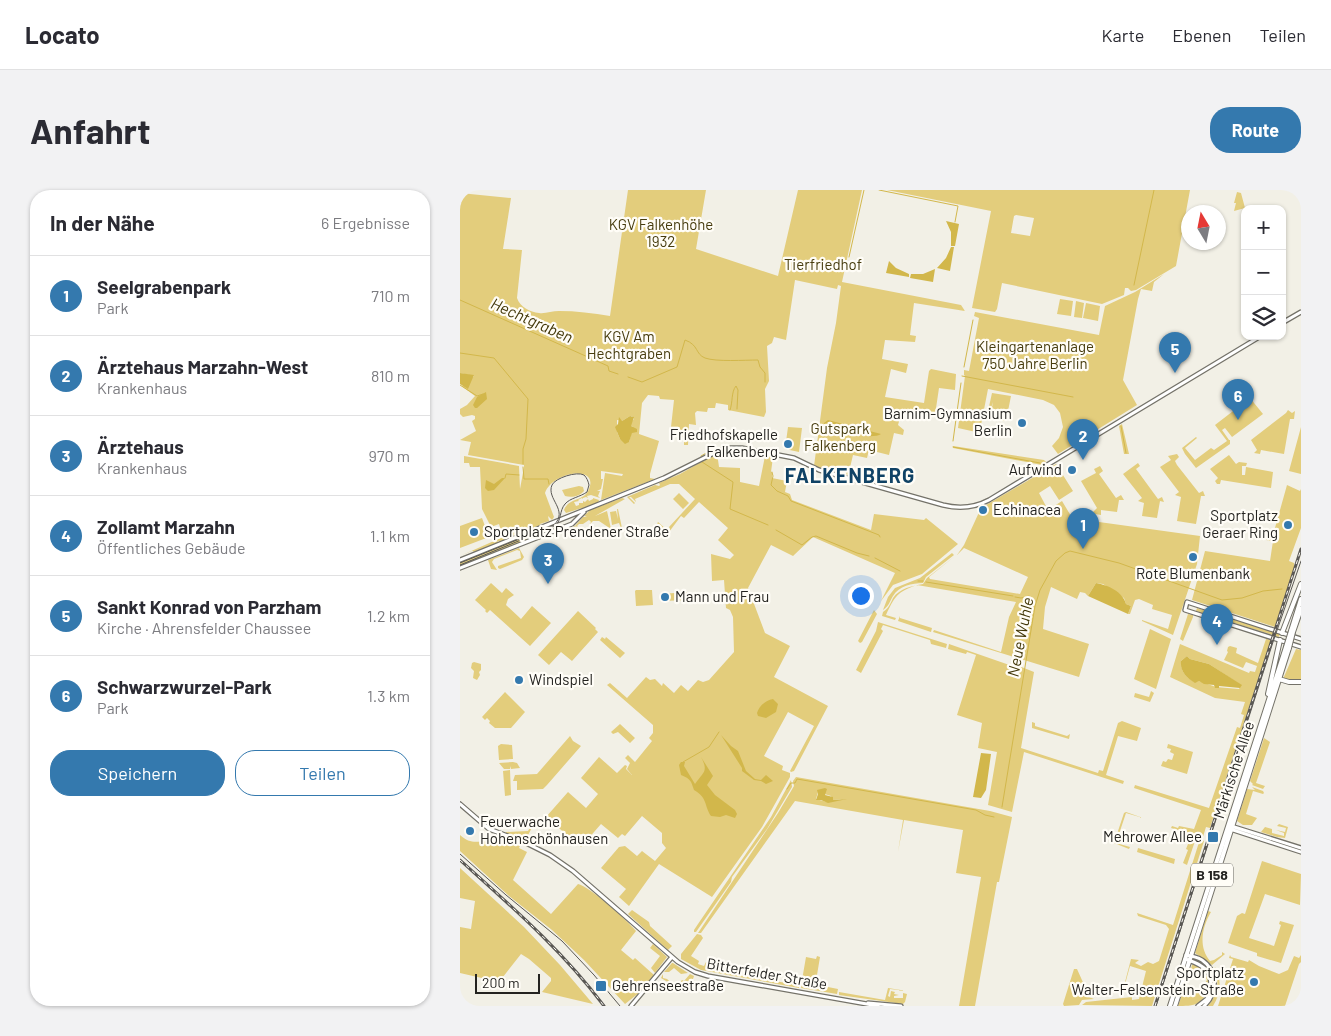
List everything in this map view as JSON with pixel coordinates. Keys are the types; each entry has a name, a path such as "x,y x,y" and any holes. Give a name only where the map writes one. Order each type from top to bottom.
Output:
{"main road":[{"path":"1286,321 1301,312"},
{"path":"460,560 661,480 718,450 728,448 794,458 819,470 943,505 958,508 975,506 1254,340"},
{"path":"460,568 572,524 586,510"},
{"path":"558,521 562,528"},
{"path":"1263,716 1282,633 1301,584"},
{"name":"Märkische Allee","path":"1170,1006 1182,976 1228,835 1263,716 1287,648 1301,599"},
{"path":"1301,639 1188,602 1185,610 1301,647"},
{"name":"Märkische Allee","path":"1292,632 1301,609"},
{"name":"Märkische Allee","path":"1230,827 1279,679 1287,648"},
{"path":"1279,679 1289,682 1301,682"},
{"name":"Bitterfelder Straße","path":"460,804 489,830 526,843 553,857 573,871 672,957 691,970 708,976 878,1006"},
{"path":"1230,827 1301,848"},
{"path":"1230,827 1301,852"},
{"path":"631,1006 672,957"},
{"path":"1188,958 1202,965 1210,974 1212,984 1205,1006"},
{"path":"1188,958 1198,958 1207,964 1214,977 1214,992 1205,1006"},
{"name":"Märkische Allee","path":"1175,1006 1182,976"},
{"path":"1198,1006 1209,996"},
{"name":"Bitterfelder Straße","path":"863,1003 876,1002 902,1006"}],"green space":[{"path":"628,190 706,190 696,249 778,276 798,190 862,190 842,282 961,305 965,311 914,303 910,335 916,336 915,342 885,340 882,359 908,364 906,373 891,369 885,397 924,403 929,371 931,369 956,374 955,390 939,388 935,415 923,414 923,416 902,411 898,425 904,430 903,435 894,433 889,455 869,450 867,458 853,455 848,476 814,466 827,368 841,286 838,285 837,289 795,280 786,340 774,337 772,343 767,346 769,381 765,389 766,412 764,417 728,410 728,405 716,403 715,408 708,408 707,412 697,411 695,413 696,425 689,424 688,445 684,445 684,437 670,436 674,400 660,399 659,396 648,395 642,403 639,434 659,441 650,474 650,478 655,479 601,500 605,473 622,476 623,474 601,471 601,479 603,479 601,489 597,491 600,491 598,496 600,498 591,495 587,496 588,498 582,498 574,502 576,506 579,503 583,503 583,501 585,502 588,499 589,501 593,498 599,500 598,503 566,513 564,510 569,503 587,493 590,481 587,476 582,474 565,476 557,480 545,493 554,517 552,520 548,516 549,521 540,524 540,526 475,552 472,551 460,556 503,537 499,524 491,527 482,509 480,467 470,467 469,463 464,463 464,456 519,466 520,489 524,465 468,455 471,442 460,440 476,431 472,421 475,419 475,416 463,417 460,414 460,409 467,405 475,396 460,385 462,386 474,376 460,373 460,193 511,198 503,249 522,250 517,298 523,306 532,312 539,313 572,311 610,316","holes":["632,416 634,419 631,422 633,427 629,442 620,439 617,432 617,420 622,421"]},
{"path":"887,190 1190,190 1187,205 1181,205 1181,239 1176,266 1136,290 1131,291 1125,288 1124,295 1102,304 1002,283 995,312 972,308 991,211","holes":["1014,216 1034,218 1030,236 1011,233"]},
{"path":"1237,192 1241,193 1244,205 1241,205 1241,209 1234,211 1236,203 1234,203"},
{"name":"Kleingartenanlage 750 Jahre Berlin","path":"1164,274 1154,282 1152,291 1141,289 1138,299 1123,380 1137,405 1058,454 1052,446 1059,438 1063,427 1060,413 1054,405 1043,400 988,389 981,425 977,424 976,432 958,428 965,376 964,370 969,371 979,318 974,316 975,312 1099,335 1105,306 1135,292"},
{"path":"1060,299 1073,301 1071,316 1057,314"},
{"path":"1076,301 1084,303 1082,318 1074,317"},
{"path":"1086,303 1100,306 1098,321 1083,318"},
{"path":"992,393 1011,396 1006,421 990,418 993,402 990,411 988,411"},
{"path":"1250,398 1263,414 1232,437 1225,428 1222,430 1230,440 1230,444 1196,468 1182,448 1196,437 1185,448 1195,460 1211,448 1214,450 1227,441 1215,425"},
{"path":"1288,410 1292,413 1295,411 1294,419 1290,419 1284,454 1261,450 1260,454 1254,453 1257,450 1251,440"},
{"path":"1122,424 1129,454 1124,454 1119,426"},
{"path":"788,427 802,428 799,452 785,449"},
{"path":"1301,427 1301,474 1289,471"},
{"path":"953,446 1044,460 1046,462 1042,465 953,448"},
{"path":"717,453 719,467 740,468 740,482 759,486 765,456 773,457 772,478 787,481 785,492 790,494 792,500 871,530 874,514 924,520 926,518 958,544 922,574 893,585 881,601 895,573 813,537 793,556 771,545 748,588 765,633 790,646 774,677 828,706 794,771 791,772 814,726 788,712 764,756 783,766 782,770 790,773 790,777 762,827 712,897 659,864 629,906 619,897 626,889 601,868 619,847 625,846 637,856 642,851 655,861 666,848 662,843 662,833 642,816 625,836 622,834 618,838 601,824 581,847 546,817 568,792 586,808 598,794 581,778 599,757 617,773 625,765 627,766 626,769 632,775 627,769 630,763 625,758 628,755 635,762 652,741 649,738 653,733 653,725 607,685 610,683 627,698 646,677 650,680 655,679 662,686 663,683 674,693 681,685 688,691 698,680 703,682 709,680 734,652 733,617 730,610 726,608 724,580 712,581 711,554 730,559 734,555 718,540 728,528 699,502 684,518 681,516 669,532 666,530 668,532 666,534 657,524 658,522 668,531 669,527 695,499 679,484 670,484 635,499 636,502 629,497 634,504 627,497 655,485 659,486 659,483 680,474"},
{"path":"1177,454 1179,457 1175,461 1177,465 1199,493 1203,491 1205,496 1201,496 1196,524 1177,521 1181,497 1175,495 1179,492 1160,467 1171,460 1168,456"},
{"path":"1229,455 1236,464 1239,462 1247,463 1246,466 1242,466 1242,475 1245,475 1246,467 1273,472 1271,488 1221,480 1220,484 1217,484 1215,481 1218,478 1210,469"},
{"path":"1138,463 1140,466 1136,469 1158,499 1162,497 1164,502 1160,501 1157,518 1142,516 1144,503 1138,501 1142,498 1123,474"},
{"path":"1056,464 1073,491 1059,500 1050,486 1039,493 1048,510 1062,501 1074,521 1089,515 1099,522 1200,536 1197,564 1173,635 1142,621 1168,629 1172,615 1152,609 1153,605 1139,599 1135,600 1130,614 1128,614 1131,606 1126,604 1124,598 1103,584 1096,583 1088,596 1080,592 1077,599 1051,587 1045,607 1043,629 1089,644 1079,677 933,632 934,630 1001,652 1009,617 1016,602 917,585 923,584 927,578 955,556 929,577 930,579 1020,594 1028,577 964,548 957,555 964,545 981,508"},
{"path":"1100,466 1103,471 1099,474 1116,498 1121,495 1124,500 1119,500 1117,512 1101,510 1101,515 1095,514 1093,512 1097,508 1081,481 1096,473 1094,469"},
{"path":"1287,485 1300,491 1301,489 1301,528 1289,561 1294,563 1294,568 1275,627 1192,600 1205,551 1270,561 1273,541 1266,540 1267,536 1273,535"},
{"path":"579,486 583,487 584,491 576,496 565,496 562,490"},
{"path":"679,493 689,503 683,509 673,499"},
{"path":"622,498 625,499 595,516 607,511 611,529 599,521 593,521 589,525 591,522 589,520 577,526 580,530 576,526 573,529 577,533 572,531 569,534 573,538 572,540 567,532 568,529 575,526 583,517 587,517 584,516 590,510"},
{"path":"617,509 622,528 619,523 612,525 610,512 616,511 618,519"},
{"name":"Sportplatz Prendener Straße","path":"482,518 489,537 460,548 460,526"},
{"path":"525,535 527,540 460,567 460,562"},
{"path":"519,548 524,557 522,560 500,569 498,568 498,566 521,558 520,551 517,550 494,559 492,562 497,570 491,569 488,560"},
{"path":"952,553 954,555 926,577 923,583 902,587 883,610 888,597 895,588 920,578"},
{"path":"491,583 502,593 506,588 514,595 508,599 506,605 521,619 532,606 551,623 530,646 490,610 487,613 475,600"},
{"path":"916,585 897,596 892,603 886,615 896,618 895,620 882,616 896,595 903,590"},
{"path":"636,590 652,590 653,605 636,606"},
{"path":"687,592 688,600 662,601 662,594"},
{"path":"1197,608 1280,634 1279,637 1196,611"},
{"path":"874,610 877,614 860,643 858,641"},
{"path":"578,611 598,632 572,661 561,652 549,665 538,655"},
{"path":"1188,614 1193,615 1193,617 1183,641 1180,639"},
{"path":"900,616 900,618 932,628 931,632 898,621"},
{"path":"878,622 947,644 946,648 931,644 930,640 883,625 881,629 883,631 861,673 856,670 876,631"},
{"path":"1150,629 1171,639 1156,689 1134,679"},
{"path":"602,637 605,639 606,637 625,653 620,658 600,640"},
{"path":"1266,639 1271,640 1210,828 1206,827 1202,840 1204,841 1152,1006 1082,1005 1086,1002 1132,997 1132,1000 1139,999 1146,971 1130,966 1124,988 1120,986 1125,982 1131,959 1139,960 1135,963 1141,966 1148,962 1153,964 1159,961 1169,929 1166,925 1138,916 1137,913 1173,925 1200,839 1196,838 1187,865 1183,863 1192,834 1171,828 1172,826 1178,828 1179,826 1194,829 1201,810 1134,788 1135,785 1209,808 1237,727 1240,728 1244,715 1241,714 1245,702 1215,698 1170,677 1180,644 1249,673 1250,671 1255,672 1257,666 1246,662 1243,668 1224,660 1228,647 1237,648 1236,653 1258,663","holes":["1187,656 1190,659 1209,664 1241,685 1239,689 1216,687 1199,681 1194,682 1184,673 1181,665 1181,661"]},
{"path":"949,644 1034,672 1021,748 1098,773 1099,770 1103,771 1118,723 1122,721 1141,728 1137,741 1118,736 1106,775 1124,781 1123,784 1024,752 1012,812 988,805 997,752 978,748 982,723 957,715 976,655 948,649"},
{"path":"1296,649 1301,650 1301,680 1283,679"},
{"path":"474,662 481,664 480,675 477,680 473,678 474,671 471,668"},
{"path":"1151,691 1154,693 1150,702 1134,697 1135,693 1149,697"},
{"path":"505,692 525,712 511,728 495,728 489,723 490,721 487,718 485,720 482,717"},
{"path":"1032,722 1035,723 1035,726 1067,736 1070,734 1069,739 1032,728"},
{"path":"620,724 635,738 630,743 618,732 613,734 611,732"},
{"path":"570,736 573,741 581,746 547,785 543,789 517,790 517,781 513,781 515,775 537,774"},
{"path":"1264,738 1270,742 1256,783 1265,786 1263,789 1252,785 1250,781"},
{"path":"501,744 512,745 513,759 499,760 498,746"},
{"path":"1168,744 1193,752 1187,774 1161,766 1163,761 1172,760 1174,754 1170,752 1171,749 1167,748"},
{"path":"499,763 517,763 520,768 511,769 510,766 510,769 504,769"},
{"path":"510,770 511,795 505,796 503,771"},
{"path":"796,777 990,811 1012,817 999,882 997,882 975,1006 959,1006 981,877 956,873 963,830 904,820 898,852 903,820 795,801 701,933 698,933 778,813 794,786 793,781","holes":["818,792 831,796 833,800 845,799 827,802 816,799"]},
{"path":"791,780 792,787 767,829 732,877 731,882 696,932 694,932 771,817"},
{"path":"1252,787 1264,793 1253,791 1246,814 1257,818 1252,825 1243,825 1237,821 1247,789 1255,790"},
{"path":"1126,812 1143,818 1126,813 1116,843 1130,847 1129,849 1114,843 1124,813"},
{"path":"535,819 527,837 522,838 506,833 528,831"},
{"path":"1279,824 1288,827 1285,838 1261,832 1265,827 1272,829 1272,833 1284,836 1284,833 1276,830 1285,832 1286,828 1277,826"},
{"path":"460,835 474,842 500,838 521,844 519,848 527,852 513,880 551,914 578,884 591,891 617,912 636,931 621,950 633,960 635,958 654,975 640,992 625,1004 584,960 552,930 509,896 460,851"},
{"path":"1138,848 1175,859 1174,864 1137,852"},
{"path":"1262,861 1301,874 1300,905 1265,894 1249,938 1274,946 1281,925 1279,924 1280,921 1294,925 1281,963 1257,956 1257,953 1228,943 1237,916 1242,913 1245,914"},
{"path":"460,868 524,927 593,1004 542,992 551,981 551,978 521,954 499,982 460,973 460,927 471,929 475,901 460,898"},
{"path":"632,910 649,922 650,926 672,946 668,950 628,914"},
{"path":"1208,911 1211,912 1205,924 1204,950 1210,961 1222,955 1222,952 1225,954 1212,965 1195,953"},
{"path":"697,934 703,938 691,956 699,961 698,964 704,966 706,962 710,963 710,968 722,968 726,973 799,985 799,988 701,970 681,959 681,954"},
{"path":"653,944 667,957 655,973 651,968 660,956 650,948"},
{"name":"Sportplatz Walter-Felsenstein-Straße","path":"1230,955 1231,957 1248,962 1249,960 1279,974 1288,970 1294,956 1299,958 1301,955 1301,962 1285,1006 1218,1006 1233,959 1229,958"},
{"path":"817,956 820,957 816,981 802,980 806,957 816,959"},
{"path":"672,963 688,973 681,974 674,968 669,972 664,972"},
{"path":"1194,964 1206,975 1202,972 1192,973 1189,976"},
{"path":"1215,967 1220,982 1219,992 1213,1006 1208,1006 1217,988"},
{"path":"1074,969 1077,969 1086,989 1084,995 1094,999 1082,1000 1079,1005 1064,1006 1063,1004"},
{"path":"663,974 663,978 676,987 690,974 694,976 692,982 682,982 679,987 670,989 671,984 661,978"},
{"path":"1206,975 1208,983 1208,988 1203,999 1194,1005 1178,1006 1182,994 1188,989 1189,991 1200,990 1207,980"},
{"path":"802,982 826,986 826,990 828,987 838,989 837,994 801,988"},
{"path":"888,988 907,991 890,989 888,996 890,997 891,991 899,995 894,996 894,998 903,998 903,993 907,994 905,1002 903,1004 839,995 839,992 885,1000"}],"shaded area":[{"path":"946,221 959,224 955,246 951,246 951,232"},
{"path":"951,247 954,247 950,271 937,268 946,258"},
{"path":"889,261 896,268 909,274 909,277 886,273"},
{"path":"935,269 933,282 910,278 911,274 923,274"},
{"path":"460,373 474,375 468,389 460,384"},
{"path":"486,392 487,399 475,408 473,405 477,397"},
{"path":"630,416 634,417 631,426 637,429 637,432 632,433 629,442 625,444 620,439 615,427 618,424 619,417 622,421"},
{"path":"828,420 881,434 877,436 862,436 836,431 825,426 824,423"},
{"path":"505,478 494,490 488,491 485,488 486,480 494,484"},
{"path":"1096,583 1110,587 1122,596 1126,604 1131,606 1128,614 1088,596"},
{"path":"1187,656 1190,659 1209,664 1242,685 1240,688 1219,686 1219,688 1215,688 1214,685 1204,684 1199,681 1195,683 1186,676 1182,668 1181,661"},
{"path":"773,699 778,704 776,712 766,718 758,716 757,713 761,706"},
{"path":"721,735 738,751 746,771 755,779 761,780 766,775 773,781 766,784 754,780 742,771 742,768"},
{"path":"981,753 991,754 986,790 981,798 973,797"},
{"path":"701,757 713,776 707,785 715,795 735,810 737,814 735,818 726,815 720,817 711,816 702,796 694,790 689,779 681,775 679,765 681,762 685,762 684,766 695,784 705,769"},
{"path":"827,789 825,795 833,797 833,800 847,799 828,803 816,800 817,790"}],"waterway":[{"path":"849,257 864,190"},
{"path":"879,190 958,206 955,222"},
{"path":"1134,285 1154,190"},
{"name":"Hechtgraben","path":"460,300 608,366 609,371 618,374"},
{"path":"964,367 973,320"},
{"name":"Hechtgraben","path":"628,377 642,382 677,367 685,340 693,344 705,358 758,360 760,367 765,373 765,382"},
{"name":"Hechtgraben","path":"460,353 494,358 528,399 523,464"},
{"path":"962,376 1073,397"},
{"path":"953,441 961,383"},
{"path":"460,385 477,396 483,394"},
{"path":"730,410 733,391 736,386 738,390 737,409"},
{"path":"1121,426 1126,453"},
{"path":"953,447 1040,463"},
{"path":"701,456 710,451"},
{"path":"702,462 733,482 730,509 768,525"},
{"path":"523,467 524,479 548,479 549,484"},
{"path":"772,472 771,485 777,491 788,496 791,501 880,537"},
{"path":"505,478 506,474 519,475"},
{"path":"776,530 802,545 816,536 869,556"},
{"name":"Neue Wuhle","path":"1002,807 1035,606 1040,590 1056,561 1065,553 1070,551 1119,563 1222,600 1242,598 1263,591 1282,589"},
{"path":"875,558 900,571"},
{"path":"918,581 923,581"},
{"path":"926,582 1013,596"},
{"path":"1015,597 1029,596"},
{"path":"683,762 709,747 719,732"},
{"path":"787,789 797,779 976,810 994,817"}],"tram line":[{"path":"460,563 554,525 558,520 559,514 552,495 552,485 557,480 572,475 581,474 586,477 589,485 587,492 565,504 559,521 555,526 460,565"},
{"path":"1156,1006 1273,642 1301,561"},
{"path":"460,854 562,941 620,1006"}],"railway":[{"path":"1155,1006 1301,549"},
{"path":"460,860 554,948 604,1006"}],"place":[{"name":"Sankt Konrad von Parzham","path":"1175,373"},
{"name":"Schwarzwurzel-Park","path":"1238,420"},
{"name":"Barnim-Gymnasium Berlin","path":"1022,423"},
{"name":"Friedhofskapelle Falkenberg","path":"788,444"},
{"name":"Ärztehaus Marzahn-West","path":"1083,460"},
{"name":"Aufwind","path":"1072,470"},
{"name":"Echinacea","path":"983,510"},
{"name":"Sportplatz Geraer Ring","path":"1288,525"},
{"name":"Sportplatz Prendener Straße","path":"474,532"},
{"name":"Seelgrabenpark","path":"1083,549"},
{"name":"Rote Blumenbank","path":"1193,557"},
{"name":"Ärztehaus","path":"548,584"},
{"name":"Mann und Frau","path":"665,597"},
{"name":"Zollamt Marzahn","path":"1217,645"},
{"name":"Windspiel","path":"519,680"},
{"name":"Feuerwache Hohenschönhausen","path":"470,831"},
{"name":"Mehrower Allee","path":"1213,837"},
{"name":"Sportplatz Walter-Felsenstein-Straße","path":"1254,982"},
{"name":"Gehrenseestraße","path":"601,986"}],"district":[{"name":"FALKENBERG","path":"850,476"}],"park label":[{"name":"KGV Falkenhöhe 1932","path":"661,234"},
{"name":"Tierfriedhof","path":"823,265"},
{"name":"KGV Am Hechtgraben","path":"629,346"},
{"name":"Gutspark Falkenberg","path":"840,438"}]}
